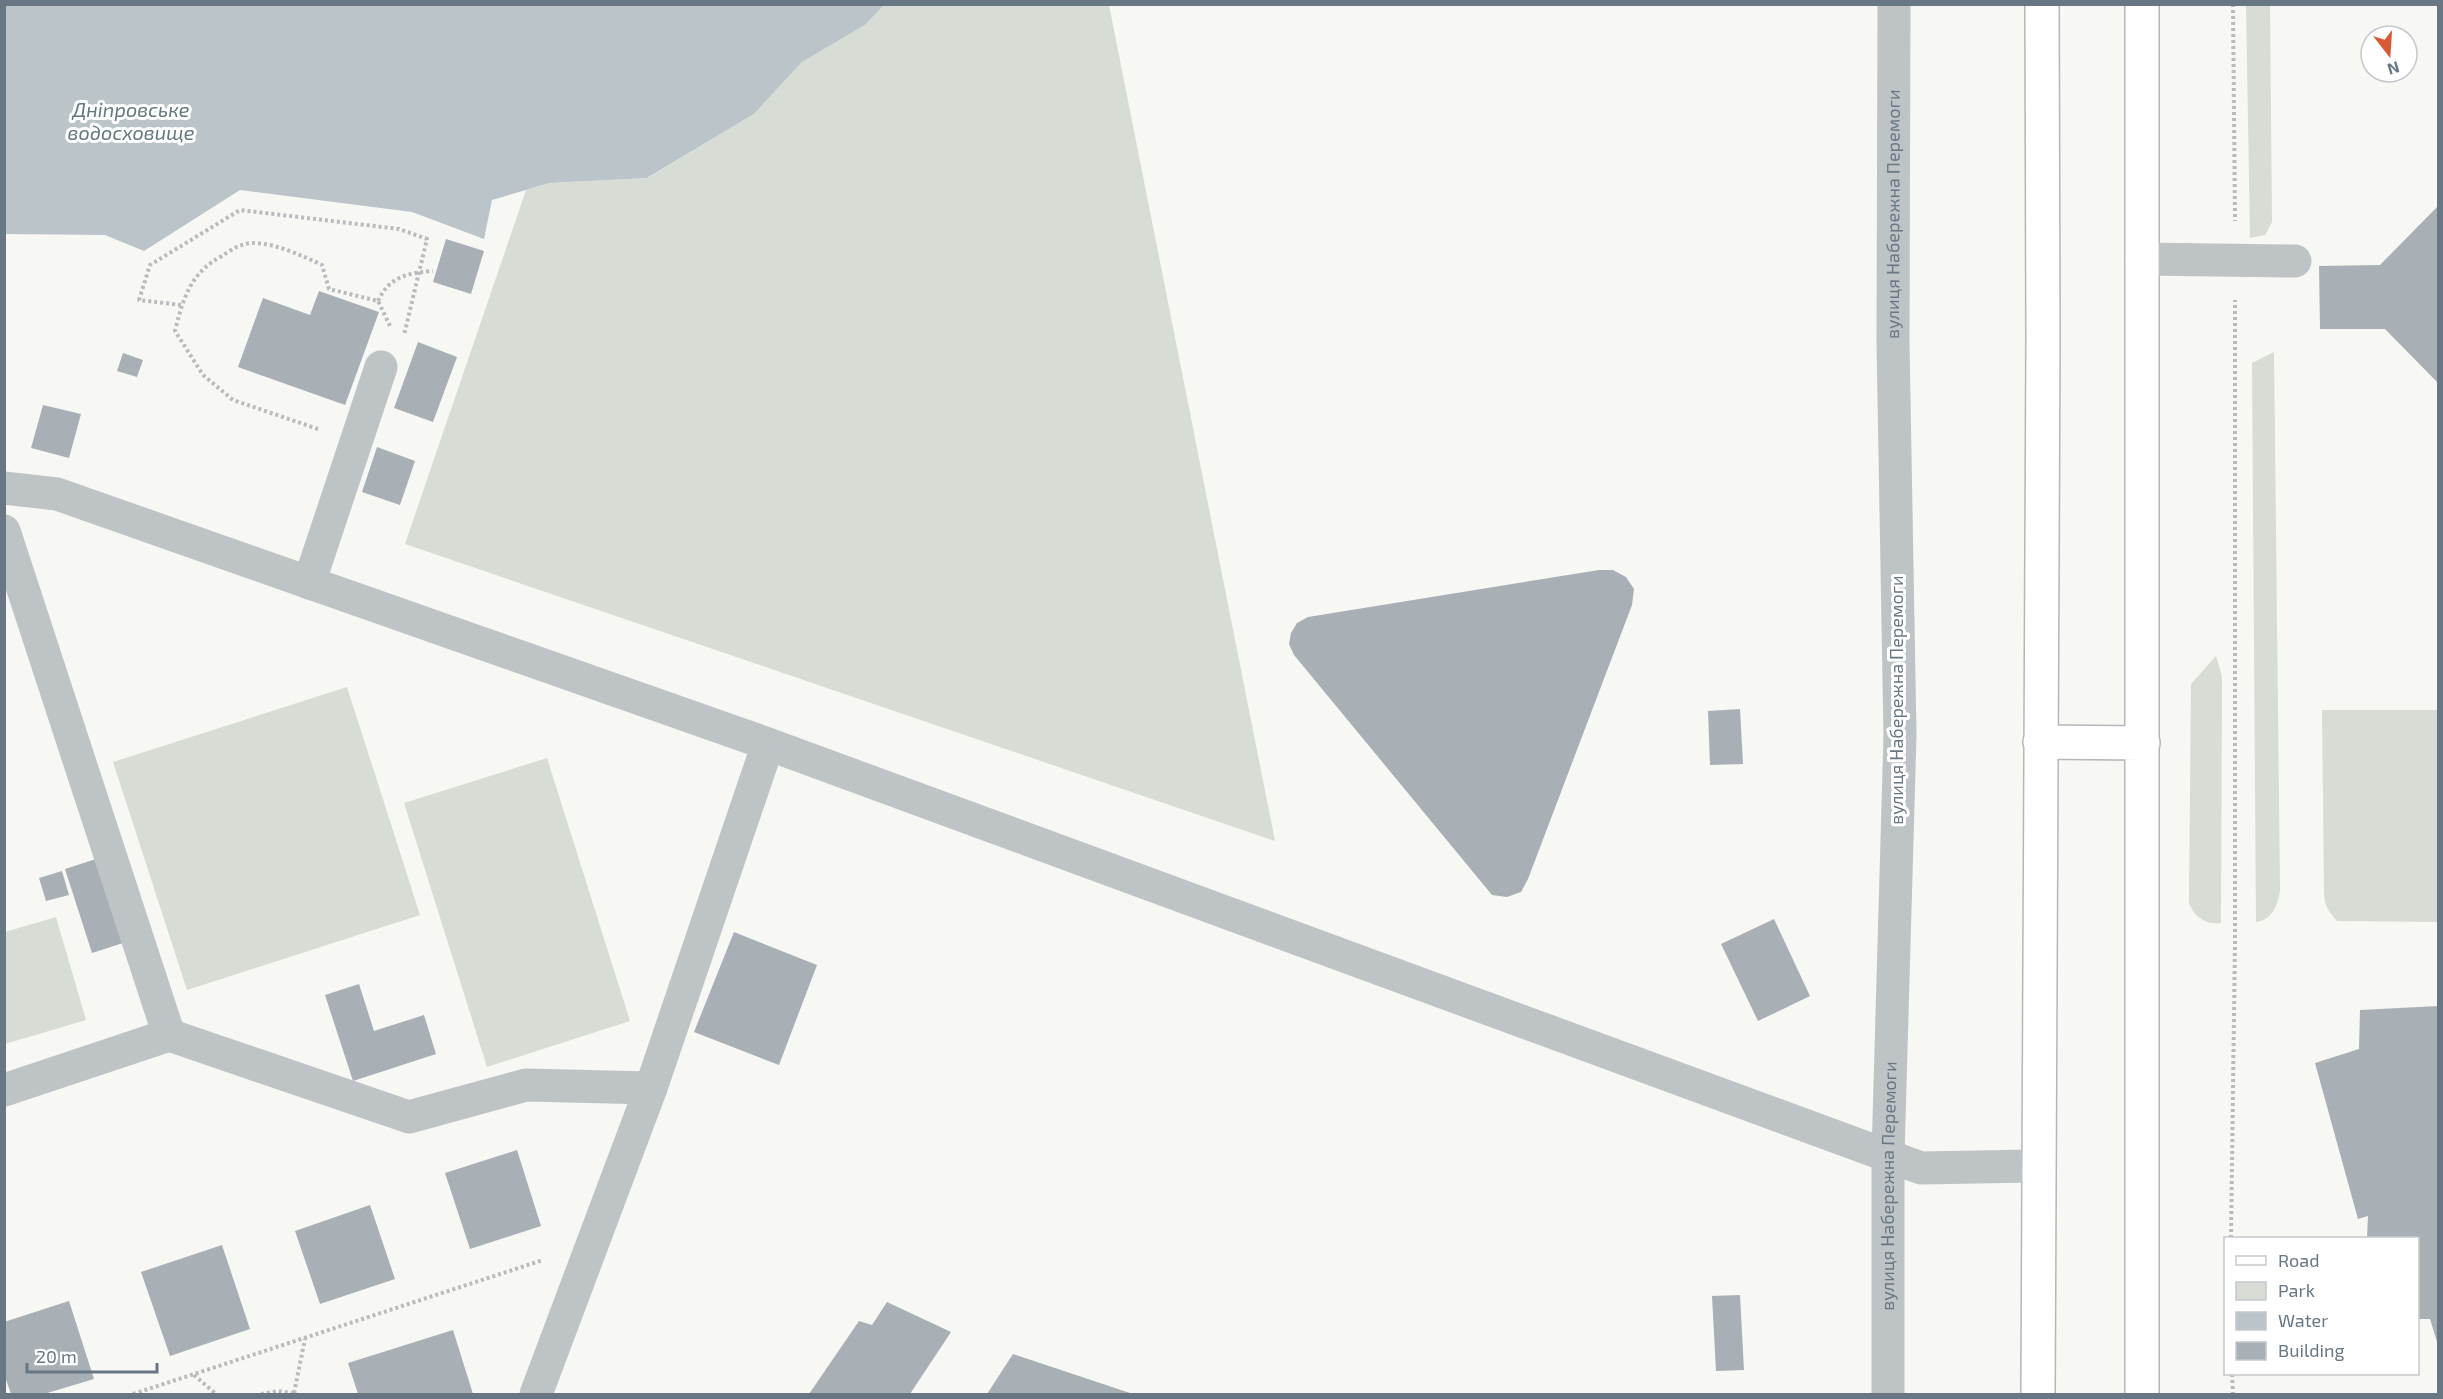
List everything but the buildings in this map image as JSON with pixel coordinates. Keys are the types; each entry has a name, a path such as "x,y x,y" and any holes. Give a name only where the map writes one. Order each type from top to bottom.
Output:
{"main road":[{"path":"2038,1395 2043,339 2042,4"},
{"path":"2142,4 2142,1395"},
{"path":"2040,742 2143,743"}],"street":[{"name":"вулиця Набережна Перемоги","path":"1888,1395 1888,1155 1900,735 1893,343 1894,4"},
{"path":"2142,258 2295,261"},
{"path":"309,583 356,442 391,357"},
{"path":"4,488 57,494 768,744 1921,1168 2038,1166"},
{"path":"4,531 169,1035"},
{"path":"536,1395 651,1088 768,744"},
{"path":"4,1090 169,1035 409,1117 526,1085 651,1088"}],"path":[{"path":"2231,1237 2235,942 2233,4"},
{"path":"181,305 140,300 150,265 240,210 399,229 427,239 420,272 391,357"},
{"path":"356,442 233,400 203,375 175,331 181,305 194,276 207,263 244,244 268,245 295,252 322,265 329,289 378,301"},
{"path":"391,357 378,301 384,288 396,278 433,271"},
{"path":"133,1395 594,1243"},
{"path":"261,1395 278,1391 296,1394 304,1339"},
{"path":"194,1375 216,1395"},
{"path":"2232,1375 2232,1395"}],"green space":[{"path":"884,5 1109,5 1275,841 405,544 526,190 549,183 648,178 754,114 802,62 865,25"},
{"path":"2246,5 2270,5 2272,222 2265,235 2250,238"},
{"path":"2274,352 2280,890 2278,901 2270,915 2256,922 2252,363"},
{"path":"2216,656 2222,676 2221,923 2210,923 2201,919 2189,903 2191,684"},
{"path":"347,687 420,915 187,990 113,762"},
{"path":"2322,710 2438,710 2438,922 2337,921 2329,911 2324,891"},
{"path":"547,758 630,1021 487,1067 404,803"},
{"path":"56,917 86,1020 5,1044 5,932"}],"water":[{"name":"Дніпровське водосховище","path":"5,4 884,5 865,25 802,62 754,114 647,178 549,183 492,200 484,239 412,212 240,190 144,251 105,235 5,234"}]}
